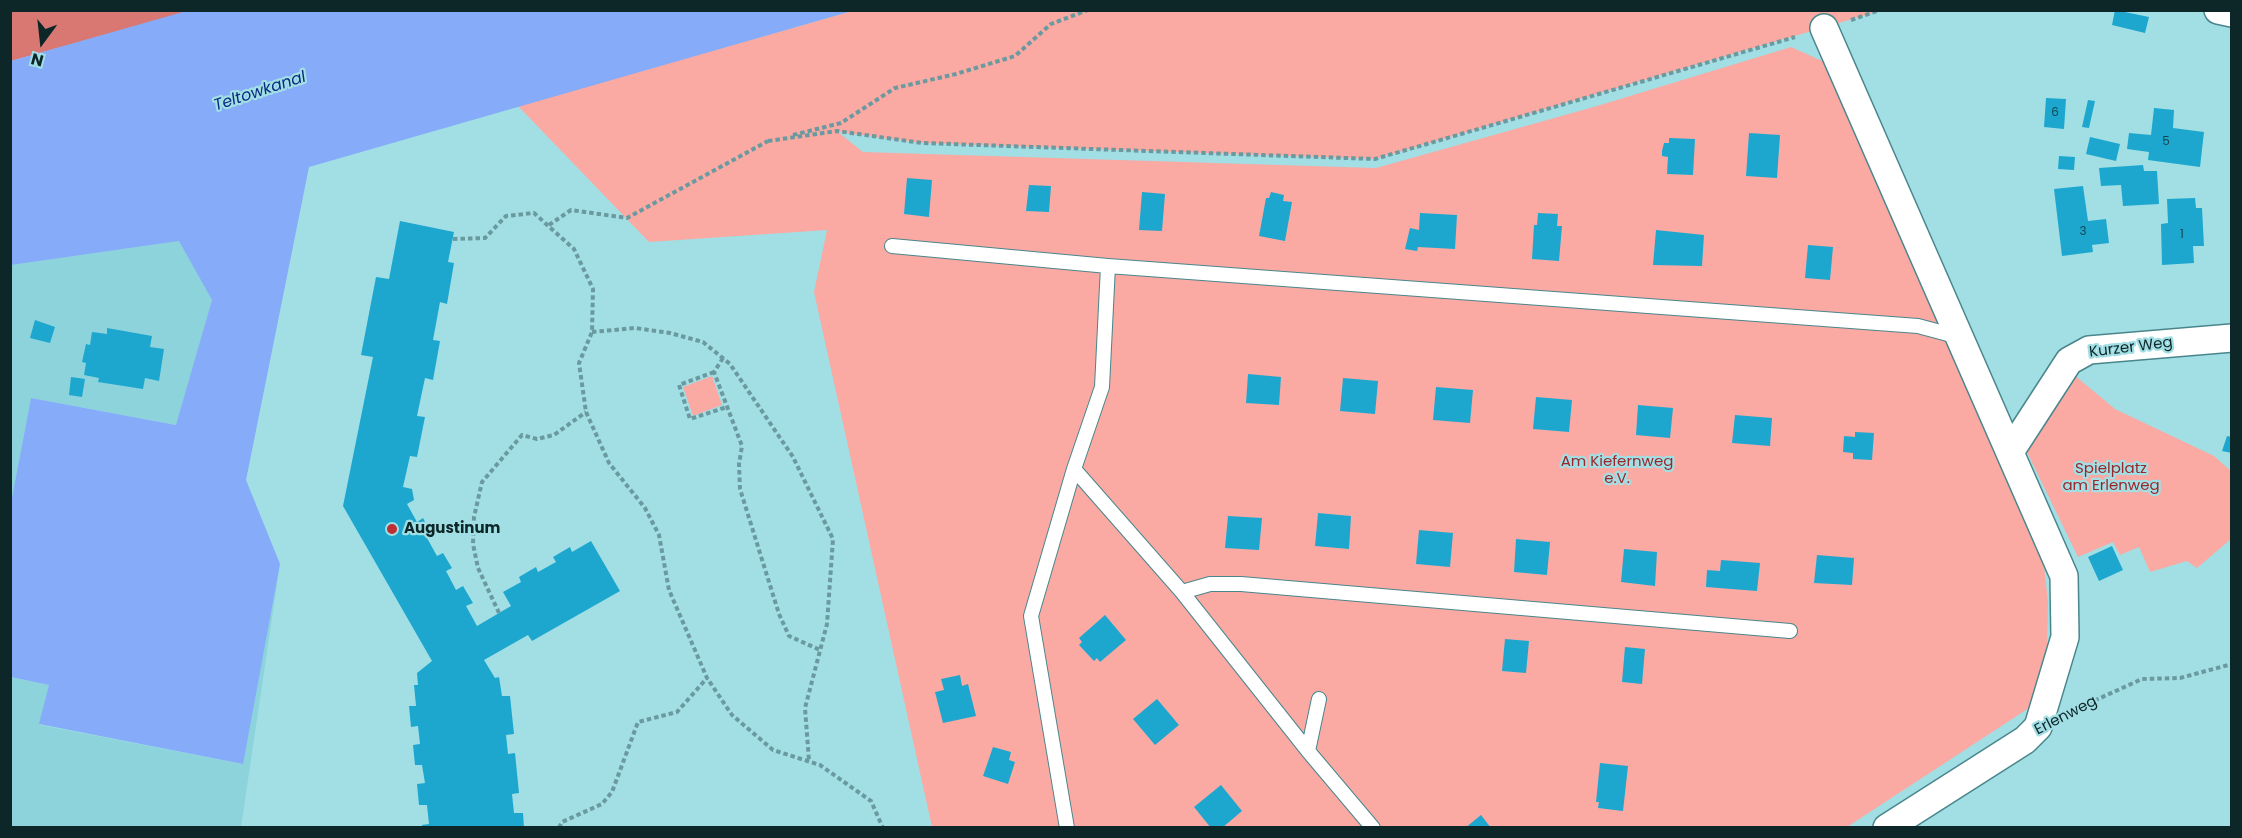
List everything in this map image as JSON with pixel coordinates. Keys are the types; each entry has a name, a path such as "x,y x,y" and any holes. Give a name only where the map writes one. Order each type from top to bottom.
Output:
{"street":[{"path":"2218,10 2232,13"},
{"path":"1824,28 2064,576 2065,638 2038,727"},
{"name":"Kurzer Weg","path":"2010,452 2069,361 2089,350 2232,338"},
{"name":"Erlenweg","path":"1887,828 2025,740 2038,727"}],"lane":[{"path":"892,246 1108,266 1918,326 1960,338"},
{"path":"1067,828 1031,616 1074,469 1102,387 1108,266"},
{"path":"1074,469 1182,592 1308,751 1373,828"},
{"path":"1182,592 1210,584 1790,631"},
{"path":"1308,751 1319,699"}],"path":[{"path":"549,225 571,210 627,218 768,141 841,123 895,88 956,74 1015,56 1051,24 1088,10"},
{"path":"768,141 837,131 922,143 1375,159 1824,28"},
{"path":"453,239 485,238 506,216 534,213 574,249 593,289 592,332 579,363 586,412 609,463 645,508 659,536 669,591 707,678 732,715 773,750 819,765 871,801 883,828"},
{"path":"592,332 635,328 670,333 703,342 730,364 793,457 833,539 827,624 805,708 809,761"},
{"path":"723,358 714,372 679,385 690,419 727,407"},
{"path":"714,372 742,446 739,464 740,489 779,614 789,636 820,650"},
{"path":"499,613 478,568 473,544 474,517 482,482 522,435 537,439 554,435 586,412"},
{"name":"Erlenweg","path":"2038,727 2142,679 2180,678 2232,664"},
{"path":"559,828 562,822 602,804 612,792 638,722 677,712 707,678"}],"shaded area":[{"path":"11,11 190,11 11,61"},
{"path":"180,241 212,300 177,425 31,398 11,503 11,265"},
{"path":"280,564 241,827 11,827 10,677 49,685 40,725 242,764"}],"green space":[{"name":"Am Kiefernweg e.V.","path":"852,11 1880,11 1375,159 922,143 838,132 863,152 1376,168 1597,106 1791,47 1829,64 2043,556 2048,602 2047,651 2029,708 1847,827 932,827 814,292 827,230 649,242 518,106"},
{"name":"Spielplatz am Erlenweg","path":"2073,374 2115,409 2214,456 2231,471 2231,539 2197,568 2187,561 2150,572 2139,547 2120,555 2113,542 2078,557 2025,448"},
{"path":"712,376 722,405 693,416 683,387"}],"water":[{"name":"Teltowkanal","path":"190,10 852,11 309,167 246,480 280,564 243,764 39,724 49,685 11,677 11,503 31,398 176,425 212,300 179,241 11,265 11,61"}],"building":[{"path":"2115,10 2149,17 2145,33 2112,25"},
{"path":"2046,98 2066,99 2064,129 2044,127"},
{"path":"2088,100 2095,101 2089,128 2082,127"},
{"path":"2154,108 2174,110 2173,128 2204,132 2200,167 2148,160 2149,152 2127,149 2129,133 2151,135"},
{"path":"1749,133 1780,135 1777,178 1746,176"},
{"path":"2090,137 2120,144 2116,161 2086,154"},
{"path":"1669,138 1695,139 1693,175 1667,174 1668,157 1662,156 1662,151 1664,143 1669,143"},
{"path":"2059,156 2075,157 2074,170 2058,169"},
{"path":"2143,165 2144,171 2157,171 2159,204 2123,206 2121,185 2101,186 2099,168"},
{"path":"907,178 932,180 929,217 904,214"},
{"path":"1029,185 1051,186 1049,212 1026,211"},
{"path":"2083,186 2088,221 2106,219 2109,243 2092,245 2093,252 2062,256 2054,189"},
{"path":"1142,192 1165,194 1162,231 1139,230"},
{"path":"1271,192 1284,195 1283,201 1292,202 1285,241 1259,236 1266,198 1269,198"},
{"path":"2195,198 2196,208 2202,208 2204,246 2193,246 2194,263 2162,265 2161,224 2168,223 2167,199"},
{"path":"1420,213 1457,215 1455,249 1418,247 1417,251 1405,249 1410,228 1419,230"},
{"path":"1538,213 1558,214 1557,226 1562,226 1559,261 1532,259 1534,225 1537,225"},
{"name":"Augustinum","path":"400,221 454,232 448,262 454,263 447,304 440,302 433,340 440,341 433,380 425,378 417,416 425,417 417,457 410,456 403,487 412,489 414,500 407,504 417,522 423,518 432,535 427,538 437,556 443,553 452,568 446,571 456,590 463,586 473,603 466,606 477,626 511,606 503,592 521,582 519,577 536,567 538,572 556,562 553,557 570,547 572,552 591,541 620,591 532,641 528,635 484,660 495,678 499,677 502,696 510,696 514,734 506,735 508,754 515,753 519,793 512,794 514,813 523,813 524,828 422,828 422,825 429,824 427,805 419,805 417,784 425,783 422,765 415,765 413,745 420,744 418,726 411,727 409,706 416,706 414,685 418,685 417,673 432,661 343,506 373,357 361,355 376,277 389,279"},
{"path":"1656,230 1704,235 1702,266 1653,265"},
{"path":"1808,245 1833,247 1830,280 1805,278"},
{"path":"35,320 55,327 50,343 30,338"},
{"path":"107,328 152,336 150,347 164,349 159,381 145,378 143,389 98,382 99,378 84,375 86,363 82,362 86,344 90,345 92,332 107,334"},
{"path":"1248,374 1281,377 1279,405 1246,403"},
{"path":"71,377 85,379 82,397 69,395"},
{"path":"1343,378 1378,381 1375,414 1340,411"},
{"path":"1436,387 1473,390 1470,423 1433,420"},
{"path":"1536,397 1572,400 1569,432 1533,429"},
{"path":"1638,405 1673,408 1670,438 1636,435"},
{"path":"1735,415 1772,418 1770,446 1732,443"},
{"path":"1855,432 1874,433 1872,460 1853,459 1853,453 1843,452 1844,436 1855,437"},
{"path":"2227,436 2232,437 2232,453 2222,451"},
{"path":"1318,513 1351,516 1349,549 1315,546"},
{"path":"1228,516 1262,518 1259,550 1225,548"},
{"path":"1419,530 1453,533 1450,567 1416,564"},
{"path":"1516,539 1550,542 1547,575 1514,572"},
{"path":"2112,546 2123,570 2099,581 2088,557"},
{"path":"1624,549 1657,552 1655,586 1621,582"},
{"path":"1817,555 1854,558 1852,585 1814,583"},
{"path":"1721,560 1760,563 1757,591 1706,587 1707,570 1720,571"},
{"path":"1105,615 1126,640 1100,662 1097,658 1094,661 1079,645 1082,642 1079,638"},
{"path":"1505,639 1529,641 1526,673 1502,671"},
{"path":"1625,647 1645,649 1642,684 1622,682"},
{"path":"960,675 962,686 968,684 976,716 943,723 935,692 944,690 941,679"},
{"path":"1157,699 1179,725 1155,745 1133,719"},
{"path":"993,747 1011,752 1009,760 1015,762 1008,784 983,776"},
{"path":"1600,763 1628,766 1623,811 1598,808 1599,802 1596,802"},
{"path":"1221,785 1242,811 1222,828 1211,828 1194,807"},
{"path":"1481,815 1491,828 1465,828"}],"place":[{"name":"Augustinum","path":"392,529"}]}
